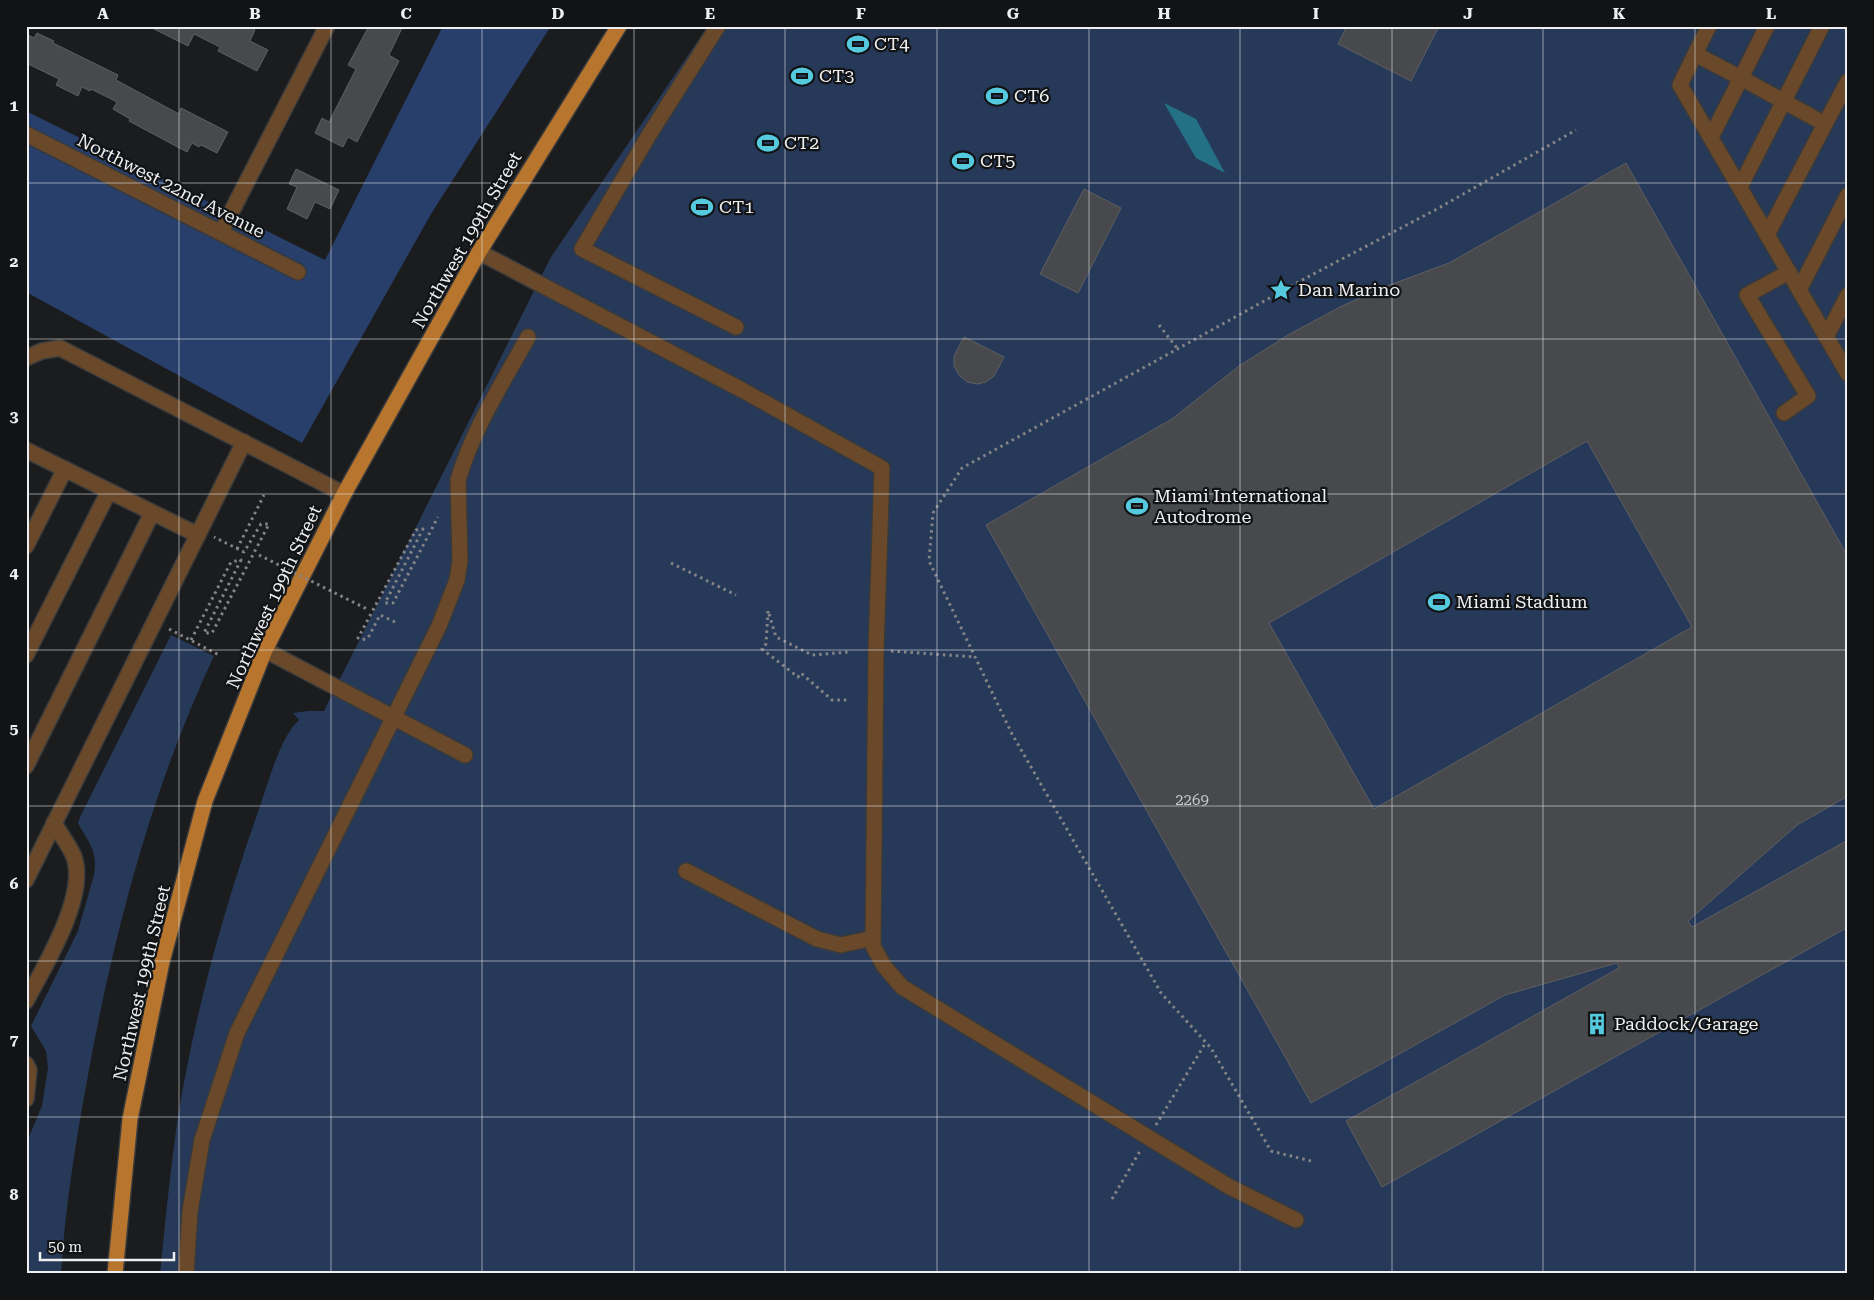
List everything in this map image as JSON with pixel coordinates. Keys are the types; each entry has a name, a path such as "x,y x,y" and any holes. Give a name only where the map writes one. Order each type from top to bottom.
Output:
{"main road":[{"name":"Northwest 199th Street","path":"115,1274 130,1119 162,962 205,801 266,650 344,494 479,252 619,26"}],"street":[{"path":"221,232 327,26"},
{"path":"718,26 649,135 582,249 736,327"},
{"path":"1709,26 1680,85 1848,374"},
{"path":"1710,137 1767,26"},
{"path":"1740,188 1822,26"},
{"path":"1695,54 1784,100 1825,124"},
{"path":"1767,235 1848,81"},
{"name":"Northwest 22nd Avenue","path":"26,134 298,272"},
{"path":"1799,290 1848,195"},
{"path":"479,252 742,390 882,468 876,651 873,946 884,966 902,987 1228,1186 1296,1220"},
{"path":"1784,413 1808,396 1747,296 1788,272"},
{"path":"1826,337 1848,295"},
{"path":"186,1274 190,1211 202,1140 237,1033 439,626 457,580 460,562 458,480 469,448 528,337"},
{"path":"26,358 42,351 60,348 344,494"},
{"path":"26,880 244,442"},
{"path":"26,450 198,535"},
{"path":"26,546 64,469"},
{"path":"26,655 109,491"},
{"path":"26,766 152,512"},
{"path":"266,650 465,755"},
{"path":"26,1001 67,921 76,883 74,858 54,824"},
{"path":"686,871 817,939 841,945 873,938"},
{"path":"26,1064 30,1070 26,1100"}],"path":[{"path":"1311,1161 1272,1151 1211,1048 1158,988 1012,734 929,561 934,512 962,468 1177,348 1437,209 1576,130"},
{"path":"1159,325 1177,348"},
{"path":"237,549 264,495"},
{"path":"395,622 380,615 368,638 362,640 358,638 370,610 416,530 423,528 385,603 393,603 438,517"},
{"path":"191,640 231,562 241,560 204,633 212,632 269,524 261,524 244,552 213,537"},
{"path":"254,552 370,610"},
{"path":"671,563 736,595"},
{"path":"849,652 812,655 776,637 768,612 766,644 762,649 798,677 801,673 832,700 849,700"},
{"path":"168,629 220,655"},
{"path":"891,651 975,658"},
{"path":"1156,1125 1206,1042"},
{"path":"1112,1199 1141,1151"}],"shaded area":[{"path":"443,26 551,26 431,214 302,443 26,292 26,111 325,260"},
{"name":"Miami International Autodrome","path":"708,26 1848,26 1848,1274 160,1274 177,1123 201,1004 233,886 271,774 280,749 299,720 293,713 324,711 551,257"},
{"path":"1164,103 1196,119 1225,173 1196,158"},
{"path":"171,635 214,656 172,757 154,809 123,914 98,1021 79,1124 68,1199 61,1274 26,1274 26,1144 42,1106 48,1068 46,1051 31,1026 78,931 94,875 94,853 78,823 80,817"}],"building":[{"path":"148,26 247,26 255,30 250,41 268,50 257,71 218,51 220,47 194,34 188,46"},
{"path":"369,26 403,26 389,55 399,61 357,142 348,137 343,147 315,133 322,118 329,122 356,69 348,65"},
{"path":"1347,26 1439,26 1411,81 1338,44"},
{"path":"37,33 54,41 53,43 118,75 116,80 179,114 181,108 228,132 217,153 192,143 187,152 129,121 130,119 113,109 117,102 91,89 90,91 82,87 78,96 56,85 59,79 26,63 26,34 34,38"},
{"name":"Miami Stadium","path":"1626,163 1848,557 1848,796 1797,825 1688,921 1692,927 1848,840 1848,927 1382,1187 1346,1121 1619,968 1617,963 1505,995 1311,1103 986,525 1172,419 1239,366 1288,335 1340,307 1387,286 1449,263","holes":["1587,441 1692,627 1374,809 1269,623"]},
{"path":"296,169 339,190 330,209 315,202 307,219 287,209 297,187 289,184"},
{"path":"1084,189 1121,208 1078,293 1040,274"},
{"path":"964,337 1004,357 994,376 986,382 977,384 967,382 959,375 954,366 954,356"}],"place":[{"name":"CT4","path":"858,44"},
{"name":"CT3","path":"802,76"},
{"name":"CT6","path":"997,96"},
{"name":"CT2","path":"768,143"},
{"name":"CT5","path":"963,161"},
{"name":"CT1","path":"702,207"},
{"name":"Dan Marino","path":"1281,290"},
{"name":"Miami International Autodrome","path":"1137,506"},
{"name":"Miami Stadium","path":"1439,602"},
{"name":"Paddock/Garage","path":"1597,1024"}]}
